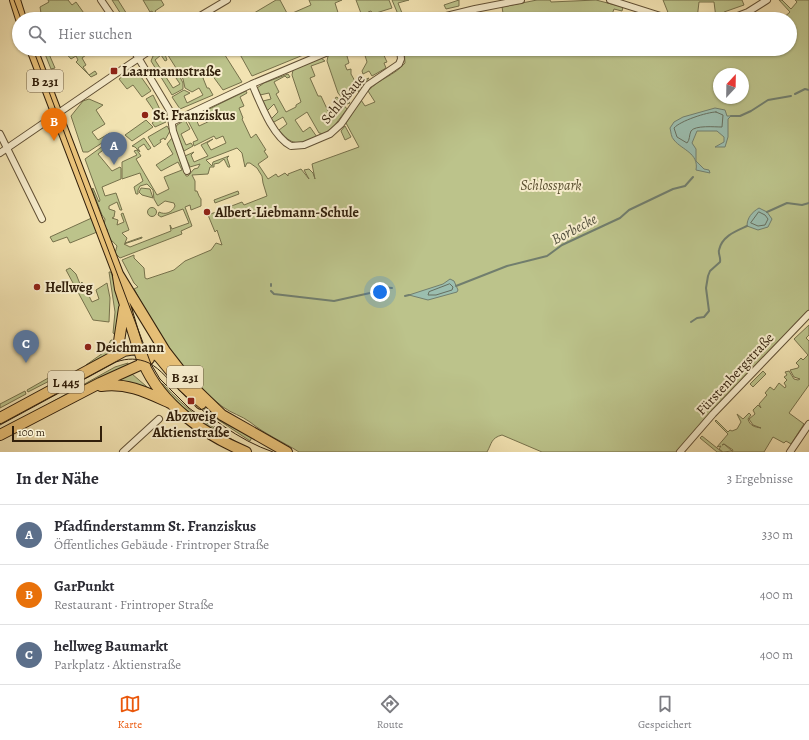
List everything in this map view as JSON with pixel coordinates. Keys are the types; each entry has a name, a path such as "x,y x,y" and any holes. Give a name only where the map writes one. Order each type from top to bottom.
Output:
{"main road":[{"path":"15,0 19,12"},
{"name":"B 231","path":"35,56 118,274 154,333 183,374 222,415 287,452"},
{"name":"B 231","path":"118,274 120,289 144,363 158,387 172,404 200,427 246,452"},
{"path":"117,355 125,304"},
{"path":"154,333 156,345 154,353"},
{"path":"139,348 154,353 196,399 222,415"},
{"name":"L 445","path":"0,418 117,355 139,348"},
{"name":"L 445","path":"0,435 144,363 154,353"},
{"name":"B 231","path":"92,388 118,385 148,393 172,404"}],"street":[{"path":"101,0 109,12"},
{"path":"207,12 227,0"},
{"path":"460,12 521,0"},
{"path":"610,0 648,12"},
{"path":"748,12 767,0"},
{"path":"0,153 142,56"},
{"path":"172,122 252,84 318,56"},
{"name":"Schloßaue","path":"252,84 268,117 281,137 291,146 304,146 323,138 335,130 368,85 381,75 397,66 400,61 400,56"},
{"path":"139,58 170,111 173,131 187,171"},
{"path":"0,134 42,218"},
{"name":"Fürstenbergstraße","path":"680,452 713,414 809,316"},
{"path":"123,452 159,419"},
{"path":"790,452 809,424"}],"green space":[{"path":"48,0 68,0 72,5 76,2 83,12 41,12 40,7 49,2"},
{"path":"112,0 118,0 126,12 120,12"},
{"path":"143,0 161,0 164,5 155,11 156,12 150,12"},
{"path":"276,0 280,0 286,12 256,12"},
{"path":"309,0 342,0 335,3 338,12 295,12 311,5"},
{"path":"356,0 389,0 392,8 379,12 360,12"},
{"path":"392,0 409,0 398,3 402,12 397,12"},
{"path":"459,0 459,6 446,9 444,5"},
{"path":"537,0 550,0 551,2 596,0 623,7 622,11 614,9 613,12 503,12 502,7"},
{"path":"663,0 742,0 744,5 724,12 715,12 714,2 699,2 698,12 668,12"},
{"name":"Schlosspark","path":"779,0 782,0 791,9 797,2 795,0 809,0 809,314 680,452 542,452 502,435 494,439 487,452 299,452 262,431 247,420 223,407 196,382 184,368 172,353 152,322 134,289 138,287 134,283 122,260 134,255 134,258 144,268 145,278 147,279 174,270 185,261 211,250 216,243 222,245 217,230 215,232 208,215 242,202 244,205 267,196 262,176 257,168 250,163 247,163 245,167 242,153 237,148 206,160 212,166 213,162 229,156 227,158 230,167 228,167 224,159 219,163 214,164 214,167 210,167 208,174 192,175 195,181 195,191 197,191 201,199 201,206 191,210 190,205 185,207 192,226 181,231 182,234 120,258 115,253 117,246 108,237 107,229 104,226 105,219 102,215 92,189 93,188 99,202 100,200 85,159 107,143 105,141 88,152 83,152 71,116 83,101 89,99 103,105 96,110 105,124 92,132 98,140 110,133 115,141 98,154 112,171 120,167 121,168 121,179 102,187 105,196 116,193 122,210 120,210 117,202 109,206 109,209 115,211 114,217 112,218 118,220 117,225 124,222 121,214 123,213 129,230 122,233 127,238 125,243 142,237 124,244 130,247 171,231 170,225 172,229 189,223 183,209 161,217 158,215 159,212 170,212 175,206 174,203 165,201 158,206 154,199 153,190 147,184 140,186 138,194 136,194 134,187 143,181 140,173 122,179 122,162 137,155 134,151 137,150 141,156 136,159 157,195 169,189 164,177 182,170 178,162 161,171 156,165 173,154 167,144 172,138 186,176 188,176 194,169 198,168 200,164 190,167 185,156 194,152 191,155 194,162 208,156 201,145 213,139 207,143 211,150 226,143 223,136 216,139 214,136 194,146 193,142 198,140 187,119 200,113 201,116 196,119 199,126 214,119 211,112 204,115 203,112 246,91 247,93 240,97 244,106 239,108 243,118 242,119 251,138 256,134 266,150 264,151 268,157 258,164 268,179 276,174 278,177 285,173 288,176 288,174 301,169 309,179 304,170 309,169 313,173 315,179 312,164 359,147 346,123 361,100 365,106 375,102 368,91 405,63 404,56 797,56 797,12 790,12"},
{"path":"46,56 50,56 55,68 51,69"},
{"path":"68,56 76,56 71,59"},
{"path":"76,56 85,56 82,58 86,65 83,67 89,75 76,62 78,60"},
{"path":"153,56 160,56 155,60 173,88 180,84 176,78 180,77 183,83 183,89 172,95 151,61"},
{"path":"162,56 166,56 167,60 165,61"},
{"path":"168,56 226,56 242,82 223,90 212,75 203,78 207,88 209,88 213,95 180,109 172,97 184,90 190,93 184,96 187,103 203,95 199,88 192,92 185,88 183,79"},
{"path":"241,56 301,56 252,76"},
{"path":"328,56 347,56 349,63 345,65 347,70 351,69 351,74 356,83 369,78 358,92 354,87 343,94 350,103 347,104 338,93 327,61"},
{"path":"365,56 384,56 387,62 384,63 386,68 372,76 369,71 363,74 362,71 367,62"},
{"path":"321,58 325,61 311,66 315,76 310,78 318,96 321,96 328,111 331,109 335,115 342,110 335,98 337,97 347,109 334,126 324,134 319,133 307,112 295,120 303,132 310,127 317,137 300,143 292,141 279,130 287,124 283,117 274,122 271,119 278,112 274,104 267,111 263,101 271,99 269,93 260,95 257,88 264,83 288,74 290,77 287,78 285,76 274,82 279,92 276,94 286,112 296,107 296,105 301,102 292,75 293,70"},
{"path":"132,70 139,74 151,91 142,97 133,85 127,89 119,79"},
{"path":"95,71 97,74 91,77 89,75"},
{"path":"153,95 166,122 155,127 152,123 159,118 146,99"},
{"path":"146,120 153,127 132,141 125,135"},
{"path":"185,120 190,129 181,134 186,145 191,143 193,146 184,151 175,129 177,125"},
{"path":"167,126 170,131 165,140 164,138 160,140 161,142 154,147 148,137"},
{"path":"345,126 351,137 345,140 341,131"},
{"path":"144,138 151,148 148,150 144,144 138,148 140,152 132,146"},
{"path":"141,188 150,189 153,198 142,195 139,192"},
{"path":"238,191 239,194 215,203 214,200"},
{"path":"150,208 154,208 156,212 154,216 150,216 148,214 148,210"},
{"path":"96,216 102,230 70,243 67,237 53,242 50,237"},
{"path":"70,268 76,274 80,284 82,282 92,302 99,299 96,290 107,283 110,298 109,322 93,320 66,270"},
{"path":"109,272 111,272 120,304 117,336 113,333 115,312"},
{"path":"809,325 809,335 806,338 809,341 809,385 789,413 804,424 791,444 786,441 784,443 773,437 764,452 732,452 733,450 724,444 732,451 723,452 719,449 721,446 717,447 728,434 715,421 716,420 728,432 730,430 732,431 737,429 741,422 737,414 743,419 749,413 751,415 748,419 751,425 761,428 753,425 749,419 755,414 753,410 758,405 761,408 759,404 767,395 765,393 770,387 774,390 779,383 785,388 786,386 784,383 787,380 784,377 787,375 785,372 789,371 794,379 800,379 794,377 790,370 798,368 799,366 796,363 801,358 803,360 808,355 794,339"},
{"path":"111,340 117,341 114,351 86,365 103,353"},
{"path":"128,363 129,368 78,389 0,431 115,367"},
{"path":"763,371 766,374 753,387 750,384"},
{"path":"57,373 59,376 28,392 27,390"},
{"path":"132,374 146,386 147,387 118,380"},
{"path":"161,384 163,384 180,402 199,417 240,444 206,426 188,412"},
{"path":"25,391 26,394 0,408 0,404"},
{"path":"186,393 220,421 208,413"},
{"path":"220,421 252,437 250,441"},
{"path":"702,436 722,452 717,452 700,438"}],"water":[{"path":"715,108 725,110 727,116 731,116 728,119 728,137 725,147 715,147 724,142 724,137 717,131 697,131 692,143 696,149 696,161 704,169 709,170 710,173 696,170 695,160 689,152 673,139 670,128 674,122 683,117"},
{"path":"759,208 767,212 772,219 768,227 758,230 747,226 750,216"},
{"path":"450,279 454,281 458,290 457,292 428,300 409,295 443,284"}],"waterway":[{"path":"795,94 805,89 809,90"},
{"path":"731,116 740,116 768,100 791,96"},
{"name":"Borbecke","path":"456,286 507,266 547,256 562,245 620,218 629,210 673,189 685,186 693,177"},
{"path":"767,212 787,203 802,205 809,203"},
{"path":"691,322 697,318 704,317 709,311 706,288 708,276 710,271 720,262 719,251 723,241 730,235 747,226"},
{"name":"Borbecke","path":"271,291 274,294 334,301 370,293 381,287 392,288"},
{"name":"Borbecke","path":"405,296 409,295"}],"tram line":[{"path":"14,0 18,12"},
{"path":"36,56 151,364 160,379"},
{"path":"0,425 116,362 128,359 137,359 145,361 158,369 191,401 224,426 248,441 273,452"},
{"path":"160,379 189,408 225,434"}],"place":[{"name":"Laarmannstraße","path":"114,71"},
{"name":"St. Franziskus","path":"145,115"},
{"name":"GarPunkt","path":"54,141"},
{"name":"Pfadfinderstamm St. Franziskus","path":"114,165"},
{"name":"Albert-Liebmann-Schule","path":"207,212"},
{"name":"Hellweg","path":"37,287"},
{"name":"Deichmann","path":"88,347"},
{"name":"hellweg Baumarkt","path":"26,363"},
{"name":"Abzweig Aktienstraße","path":"191,401"}]}
